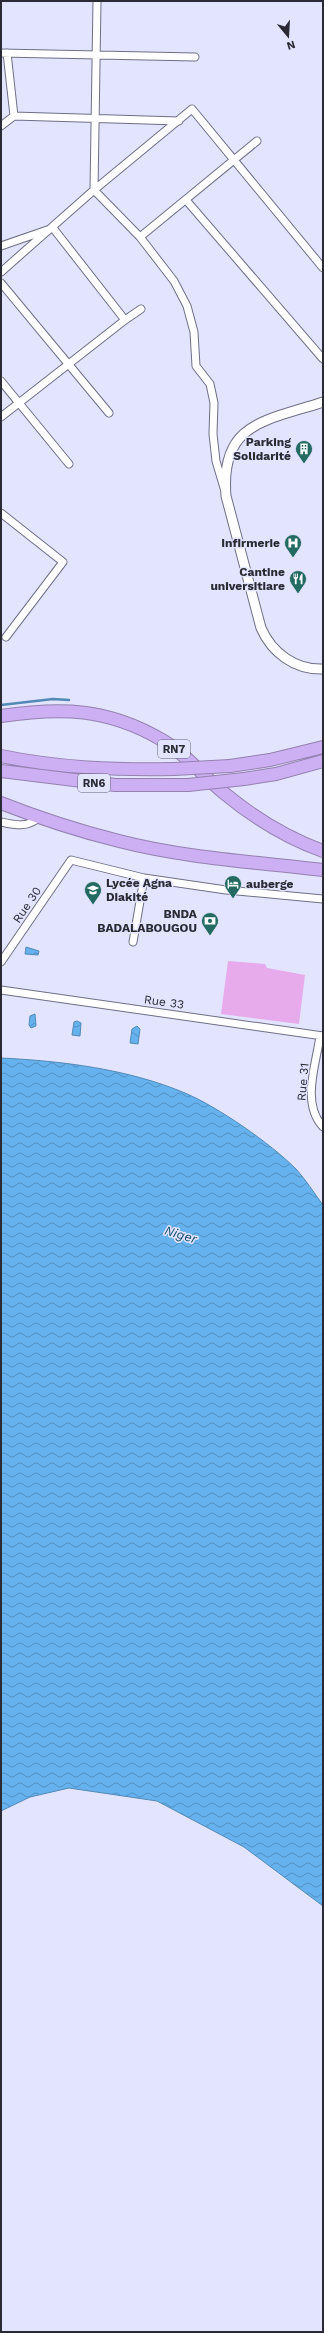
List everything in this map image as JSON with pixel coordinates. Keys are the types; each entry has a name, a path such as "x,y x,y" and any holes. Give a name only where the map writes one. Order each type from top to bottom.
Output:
{"highway":[{"name":"RN7","path":"1,716 62,710 110,717 135,726 163,740 225,794 273,827 295,840 323,851"},
{"name":"RN6","path":"1,756 47,765 93,769 174,769 230,766 270,760 323,747"},
{"name":"RN6","path":"1,771 115,785 188,786 276,774 323,761"},
{"path":"1,803 38,818 120,842 172,852 323,870"},
{"path":"304,868 323,878"}],"street":[{"path":"97,1 94,190 140,237 174,281 187,306 194,332 196,366 210,384 214,403 213,434 216,461 261,628 266,641 275,650 292,662 302,666 323,669"},
{"path":"14,116 4,53 195,58"},
{"path":"1,272 53,228 94,190 192,110 323,268"},
{"path":"1,126 14,116 179,121"},
{"path":"140,237 258,141"},
{"path":"186,200 323,359"},
{"path":"1,246 53,228"},
{"path":"53,228 125,320"},
{"path":"1,282 109,413"},
{"path":"1,417 141,309"},
{"path":"1,380 69,464"},
{"path":"226,496 226,462 230,451 243,434 268,419 323,402"},
{"path":"1,513 63,562 6,637"},
{"path":"1,822 25,825 33,823 38,818"},
{"name":"Rue 30","path":"1,962 71,860 144,878"},
{"path":"133,942 144,878 226,890 323,899"},
{"name":"Rue 33","path":"1,990 321,1036"},
{"name":"Rue 31","path":"321,1036 311,1098 313,1113 323,1127"}],"shaded area":[{"path":"228,961 265,964 267,968 305,975 299,1024 221,1014"}],"water":[{"path":"26,947 39,951 38,955 25,954"},
{"path":"35,1014 36,1026 31,1028 29,1025 30,1016"},
{"path":"77,1021 81,1023 80,1036 72,1035 74,1022"},
{"path":"137,1026 140,1029 138,1044 130,1043 132,1029"},
{"name":"Niger","path":"1,1058 47,1061 118,1072 185,1093 228,1116 272,1148 296,1169 323,1205 323,1906 244,1847 157,1801 69,1788 30,1797 1,1811"}],"waterway":[{"path":"1,705 53,699 69,700"}],"place":[{"name":"Parking Solidarité","path":"304,464"},
{"name":"Infirmerie","path":"293,558"},
{"name":"Cantine universitiare","path":"298,594"},
{"name":"auberge","path":"233,899"},
{"name":"Lycée Agna Diakité","path":"93,905"},
{"name":"BNDA BADALABOUGOU","path":"210,936"}]}
